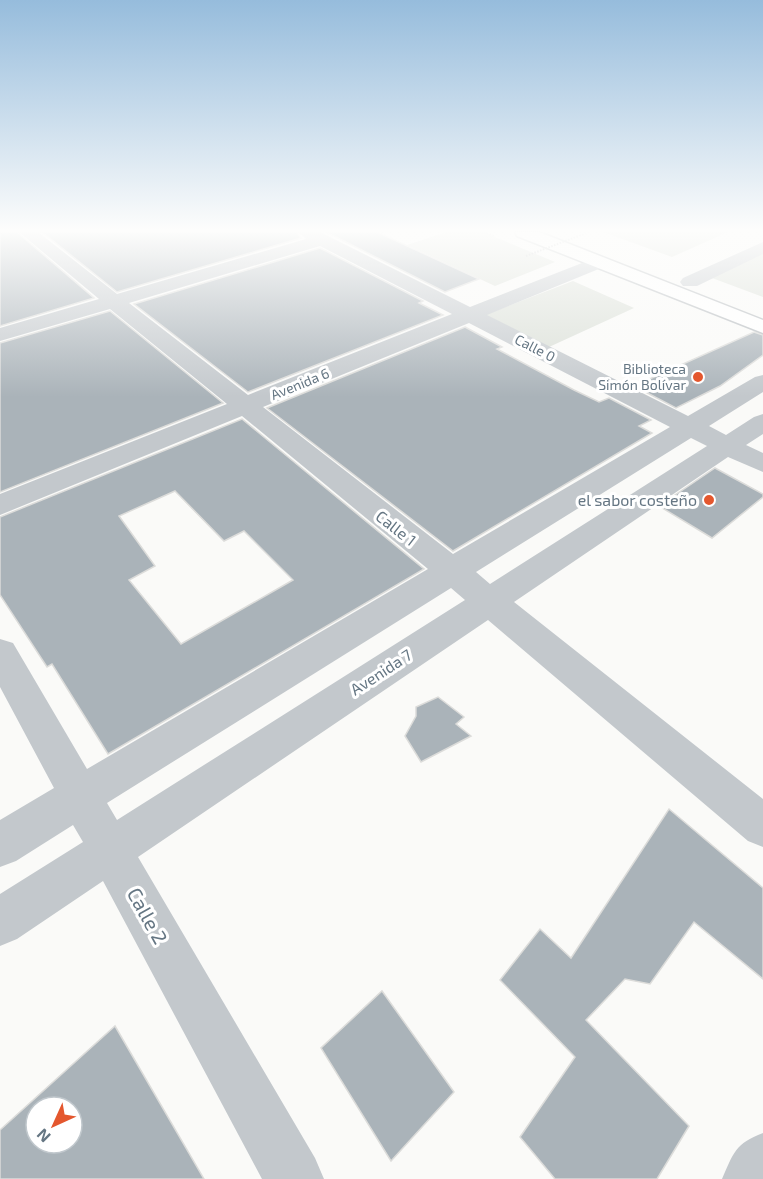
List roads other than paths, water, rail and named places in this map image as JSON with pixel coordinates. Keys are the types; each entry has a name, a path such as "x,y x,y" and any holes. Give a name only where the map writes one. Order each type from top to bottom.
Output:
{"main road":[{"path":"663,287 763,327"},
{"path":"704,287 763,309"}],"street":[{"name":"Calle 1","path":"93,287 452,571 763,826"},
{"path":"0,335 159,287"},
{"name":"Calle 0","path":"414,287 763,464"},
{"name":"Avenida 6","path":"0,505 538,287"},
{"path":"0,845 763,382"},
{"name":"Avenida 7","path":"0,922 763,422"},
{"name":"Calle 2","path":"0,653 294,1179"},
{"path":"752,1179 763,1161"}],"place":[{"name":"Biblioteca Simón Bolívar","path":"698,377"},
{"name":"el sabor costeño","path":"709,500"}]}
